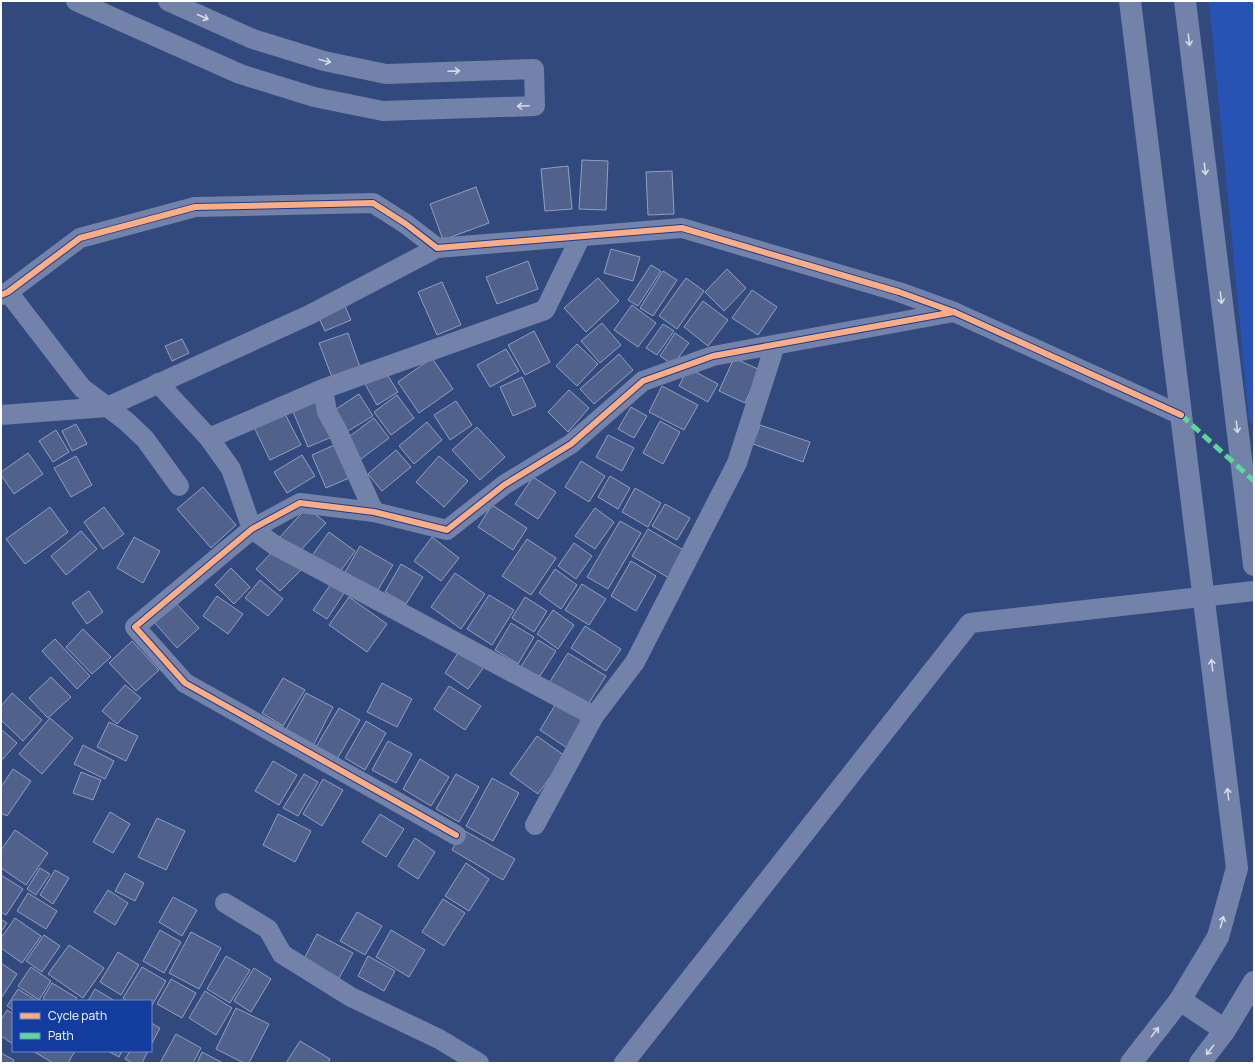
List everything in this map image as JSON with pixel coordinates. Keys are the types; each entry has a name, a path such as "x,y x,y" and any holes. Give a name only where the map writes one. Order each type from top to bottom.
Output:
{"street":[{"path":"76,1 240,74 314,97 384,111 536,106 534,69 386,74 324,61 253,39 168,1"},
{"path":"1130,1 1237,868 1218,937 1180,1000 1131,1063"},
{"path":"1185,1 1254,566"},
{"path":"179,486 145,439 126,421 82,388 4,293 80,238 195,207 373,203 406,224 437,248"},
{"path":"1,415 107,407 309,315 437,248 682,228 899,292 954,312 1181,415"},
{"path":"209,438 323,389 545,310 580,236"},
{"path":"456,835 184,683 135,627 252,529 300,503 374,512 447,530 504,485 571,444 643,381 713,356 954,312"},
{"path":"534,825 594,716 635,662 737,463 775,345"},
{"path":"158,383 209,438 231,469 252,529 276,546 594,716"},
{"path":"323,389 327,412 341,437 374,512"},
{"path":"624,1063 970,624 1254,591"},
{"path":"225,903 268,929 282,954 351,997 439,1040 478,1063"},
{"path":"1200,1063 1225,1030 1254,982"},
{"path":"1180,1000 1225,1030"}],"shaded area":[{"path":"1209,1 1254,1 1254,426 1249,418"}],"building":[{"path":"582,160 608,161 606,210 579,209"},
{"path":"568,166 572,209 545,211 541,169"},
{"path":"672,171 674,214 648,215 646,172"},
{"path":"476,187 489,223 443,240 430,204"},
{"path":"611,249 640,257 633,281 604,273"},
{"path":"528,261 538,289 497,304 486,277"},
{"path":"651,265 661,271 638,306 628,300"},
{"path":"727,269 746,288 724,311 705,292"},
{"path":"663,271 677,280 653,316 640,308"},
{"path":"598,278 619,301 586,332 564,308"},
{"path":"686,278 704,291 677,329 659,316"},
{"path":"442,282 461,325 437,335 418,292"},
{"path":"752,290 777,307 758,335 732,318"},
{"path":"703,301 728,320 708,346 684,327"},
{"path":"344,304 351,320 325,331 318,316"},
{"path":"632,305 656,323 638,347 614,330"},
{"path":"602,323 621,345 600,363 581,341"},
{"path":"663,324 674,331 657,355 646,348"},
{"path":"534,331 550,362 525,375 508,345"},
{"path":"348,333 361,370 333,380 319,343"},
{"path":"675,333 689,343 673,365 660,356"},
{"path":"182,339 189,353 172,361 165,346"},
{"path":"577,344 598,364 577,386 556,366"},
{"path":"506,349 519,371 490,387 477,365"},
{"path":"619,354 633,370 594,404 580,389"},
{"path":"432,358 453,389 419,413 398,382"},
{"path":"734,358 760,370 745,403 719,391"},
{"path":"688,368 718,384 708,402 679,386"},
{"path":"385,371 398,392 377,405 365,384"},
{"path":"522,377 536,406 513,416 500,387"},
{"path":"662,386 698,405 684,430 649,412"},
{"path":"569,390 589,408 568,432 548,412"},
{"path":"359,394 373,416 343,434 330,413"},
{"path":"397,395 414,418 391,435 374,412"},
{"path":"318,397 334,436 308,447 291,407"},
{"path":"456,401 472,425 450,440 434,415"},
{"path":"631,407 647,416 634,438 618,429"},
{"path":"282,408 301,445 270,460 252,423"},
{"path":"374,418 389,438 361,459 346,439"},
{"path":"660,421 680,432 663,464 643,453"},
{"path":"427,422 442,440 414,464 399,446"},
{"path":"76,424 87,444 72,451 62,431"},
{"path":"760,425 810,442 803,462 753,444"},
{"path":"477,427 505,457 480,480 452,450"},
{"path":"56,430 69,452 53,462 39,441"},
{"path":"608,435 634,448 622,471 596,457"},
{"path":"341,442 356,475 326,488 312,455"},
{"path":"396,450 411,467 382,491 368,474"},
{"path":"28,453 43,474 14,494 1,475 1,472"},
{"path":"302,455 315,476 287,493 274,472"},
{"path":"76,456 92,485 71,497 54,468"},
{"path":"439,456 468,481 444,507 416,482"},
{"path":"581,461 605,476 589,502 565,487"},
{"path":"610,476 630,488 618,509 598,497"},
{"path":"533,477 556,492 538,519 515,504"},
{"path":"203,487 236,525 211,548 177,509"},
{"path":"635,488 661,503 648,527 622,512"},
{"path":"665,504 690,518 677,540 652,526"},
{"path":"492,505 527,528 513,550 478,527"},
{"path":"50,507 68,532 25,564 6,539"},
{"path":"104,507 124,534 103,549 84,522"},
{"path":"307,507 326,523 298,553 280,537"},
{"path":"595,508 614,522 595,549 575,536"},
{"path":"620,521 641,533 608,589 587,577"},
{"path":"648,529 685,551 669,578 632,556"},
{"path":"81,531 97,549 66,575 51,556"},
{"path":"329,532 355,551 337,576 311,557"},
{"path":"134,537 160,551 143,583 117,568"},
{"path":"432,537 459,558 441,581 414,561"},
{"path":"527,539 556,558 531,595 502,576"},
{"path":"574,543 592,556 576,579 558,566"},
{"path":"360,546 393,565 376,593 344,574"},
{"path":"277,547 301,570 280,591 256,569"},
{"path":"631,561 656,576 636,611 611,596"},
{"path":"401,564 423,577 406,604 385,592"},
{"path":"231,568 250,587 234,604 215,585"},
{"path":"555,569 577,585 561,609 539,593"},
{"path":"455,573 485,594 461,629 431,607"},
{"path":"260,580 283,599 268,616 245,598"},
{"path":"333,581 346,590 327,619 313,610"},
{"path":"582,584 606,599 589,625 565,610"},
{"path":"89,591 103,612 87,624 72,603"},
{"path":"489,595 514,610 492,645 467,629"},
{"path":"217,596 243,614 228,634 203,616"},
{"path":"349,597 387,624 367,652 329,625"},
{"path":"525,597 547,611 534,632 512,618"},
{"path":"175,602 199,628 177,648 153,621"},
{"path":"553,610 574,625 558,649 537,634"},
{"path":"511,623 534,637 518,664 495,650"},
{"path":"585,626 621,649 606,671 571,648"},
{"path":"83,629 111,657 92,674 66,647"},
{"path":"55,639 90,676 77,689 42,651"},
{"path":"538,640 556,651 538,679 520,668"},
{"path":"132,641 159,670 136,691 109,663"},
{"path":"460,650 484,667 468,689 445,673"},
{"path":"568,653 606,676 587,706 549,683"},
{"path":"51,677 71,697 48,718 29,698"},
{"path":"283,678 305,690 283,726 262,713"},
{"path":"382,683 412,699 397,727 367,712"},
{"path":"125,685 141,698 117,724 102,711"},
{"path":"449,686 481,706 465,730 434,709"},
{"path":"12,693 42,720 23,741 1,720 1,706"},
{"path":"306,693 333,707 313,746 285,731"},
{"path":"557,702 584,719 567,748 540,730"},
{"path":"339,708 360,720 337,759 316,747"},
{"path":"50,718 73,738 42,774 19,754"},
{"path":"366,721 386,733 365,770 345,758"},
{"path":"109,722 138,736 126,761 97,747"},
{"path":"1,729 17,743 1,761"},
{"path":"537,736 565,756 538,794 510,774"},
{"path":"388,741 412,754 396,783 372,770"},
{"path":"83,745 114,761 105,779 74,764"},
{"path":"420,759 449,777 431,806 403,789"},
{"path":"273,761 297,775 279,805 255,791"},
{"path":"13,769 31,781 7,816 1,813 1,787"},
{"path":"81,772 101,780 93,800 73,793"},
{"path":"304,774 318,782 298,816 283,808"},
{"path":"456,774 479,787 459,822 436,809"},
{"path":"492,778 519,793 493,841 466,826"},
{"path":"323,779 343,790 322,826 303,814"},
{"path":"110,812 130,824 113,853 93,842"},
{"path":"278,814 311,831 295,862 263,845"},
{"path":"380,814 404,829 386,857 362,842"},
{"path":"157,818 185,831 166,870 138,857"},
{"path":"15,830 48,853 26,885 1,868 1,850"},
{"path":"463,830 515,859 503,880 452,850"},
{"path":"415,838 435,852 418,879 398,866"},
{"path":"466,863 489,879 469,911 445,896"},
{"path":"40,868 50,874 36,895 27,889"},
{"path":"55,870 69,878 53,904 40,895"},
{"path":"125,873 144,883 135,901 115,891"},
{"path":"1,875 23,889 6,915 1,912"},
{"path":"108,890 128,903 115,925 94,912"},
{"path":"28,893 57,911 46,929 17,911"},
{"path":"173,897 197,910 182,936 159,922"},
{"path":"443,899 465,913 444,946 422,932"},
{"path":"357,912 382,926 365,955 340,941"},
{"path":"15,918 41,936 22,963 1,948 1,938"},
{"path":"1,919 7,923 1,932"},
{"path":"160,930 181,942 164,973 143,961"},
{"path":"391,930 425,950 409,977 376,957"},
{"path":"191,932 221,948 199,989 169,973"},
{"path":"317,934 353,953 339,978 304,959"},
{"path":"44,935 60,946 42,972 26,961"},
{"path":"69,945 104,968 83,998 48,974"},
{"path":"118,952 139,965 121,995 100,982"},
{"path":"226,956 250,970 230,1003 207,989"},
{"path":"368,956 395,971 384,991 358,976"},
{"path":"1,963 17,974 2,997 1,997"},
{"path":"31,967 51,981 39,1000 18,986"},
{"path":"142,967 166,981 152,1005 152,1000 126,1000 123,998"},
{"path":"254,968 271,979 251,1012 234,1001"},
{"path":"171,979 196,993 182,1018 157,1004"},
{"path":"52,983 77,998 76,1000 46,1000 43,998"},
{"path":"18,989 35,1000 12,1000 12,1009 7,1006"},
{"path":"95,989 113,1000 89,1000"},
{"path":"205,991 232,1008 216,1035 189,1018"},
{"path":"236,1008 269,1024 249,1063 244,1063 216,1049"},
{"path":"7,1010 12,1013 12,1043 1,1036 1,1020"},
{"path":"152,1024 160,1028 152,1043"},
{"path":"176,1034 201,1048 193,1063 160,1063"},
{"path":"300,1041 330,1059 328,1063 286,1063"},
{"path":"35,1052 74,1052 68,1063 53,1063"},
{"path":"110,1052 122,1052 119,1057"},
{"path":"129,1052 148,1052 142,1063 133,1063 125,1059"},
{"path":"202,1052 223,1063 197,1063"},
{"path":"1,1053 14,1060 13,1063 1,1063"}],"marked path":[{"path":"1181,415 1254,481"}],"cycle path":[{"path":"1,295 8,292 80,238 195,207 373,203 406,224 437,248 682,228 899,292 954,312 1181,415"},
{"path":"456,835 185,683 135,627 252,529 300,503 374,512 447,530 504,485 571,444 643,381 713,356 954,312"}]}
